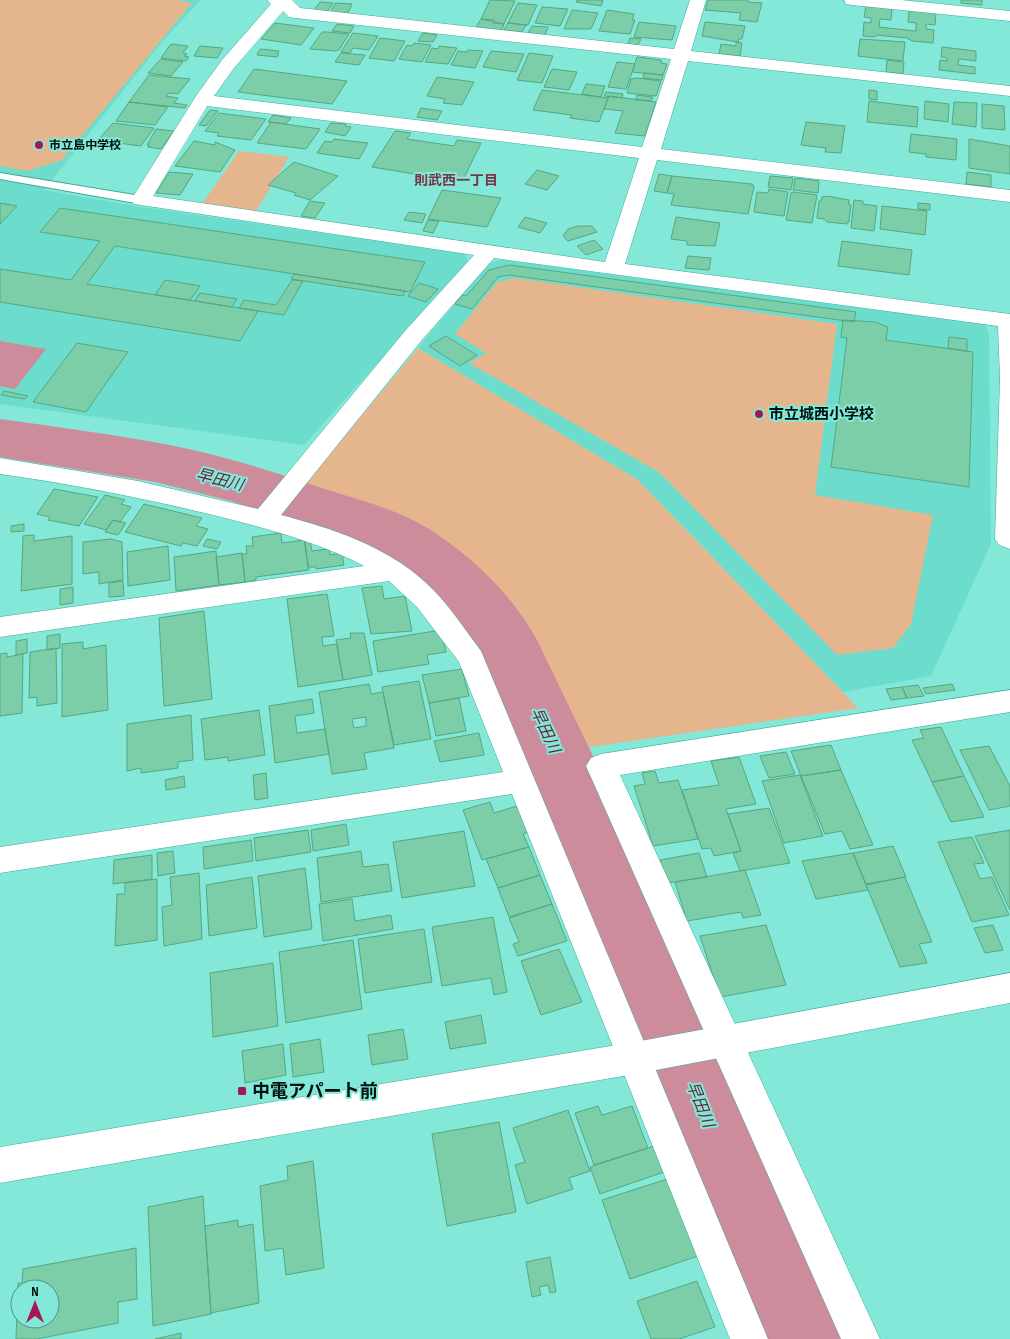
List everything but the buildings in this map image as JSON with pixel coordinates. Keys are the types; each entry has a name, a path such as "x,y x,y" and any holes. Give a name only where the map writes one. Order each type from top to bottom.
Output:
{"street":[{"path":"613,269 682,56 698,0"},
{"path":"852,0 1010,16"},
{"path":"1010,91 296,13 281,1 228,64 202,100 141,200 613,269 1009,321 1008,539 1010,540"},
{"path":"202,100 1010,196"},
{"path":"265,515 413,336 489,251"},
{"path":"0,466 162,494 265,515 344,544 394,571 436,608 471,658 521,781 644,1056 749,1339"},
{"path":"0,627 394,571"},
{"path":"861,1339 713,1042 601,766 1010,701"},
{"path":"0,860 521,781"},
{"path":"0,1166 644,1056 1010,988"}],"lane":[{"path":"0,176 141,200"}],"shaded area":[{"path":"0,0 201,0 162,42 44,190 135,206 465,254 468,262 304,445 0,404"},
{"name":"市立島中学校","path":"0,0 176,0 192,3 62,160 28,171 0,166"},
{"path":"239,151 289,157 256,211 202,204"},
{"name":"市立城西小学校","path":"502,259 985,324 989,336 991,544 931,676 843,692 638,480 418,348 487,265"},
{"path":"515,278 837,324 815,495 933,515 911,624 893,648 837,655 660,473 469,363 486,353 455,334 497,282"},
{"path":"0,341 46,349 15,389 0,386"},
{"path":"418,348 638,480 858,708 583,748 537,642 510,604 448,551 414,527 363,504 304,485"}],"waterway":[{"name":"早田川","path":"0,438 155,462 245,484 360,523 400,541 442,570 476,604 504,640 571,785 723,1164 796,1339"}],"place":[{"name":"市立島中学校","path":"39,145"},
{"name":"市立城西小学校","path":"759,414"},
{"name":"中電アパート前","path":"242,1091"}],"district":[{"name":"則武西一丁目","path":"456,180"}]}
